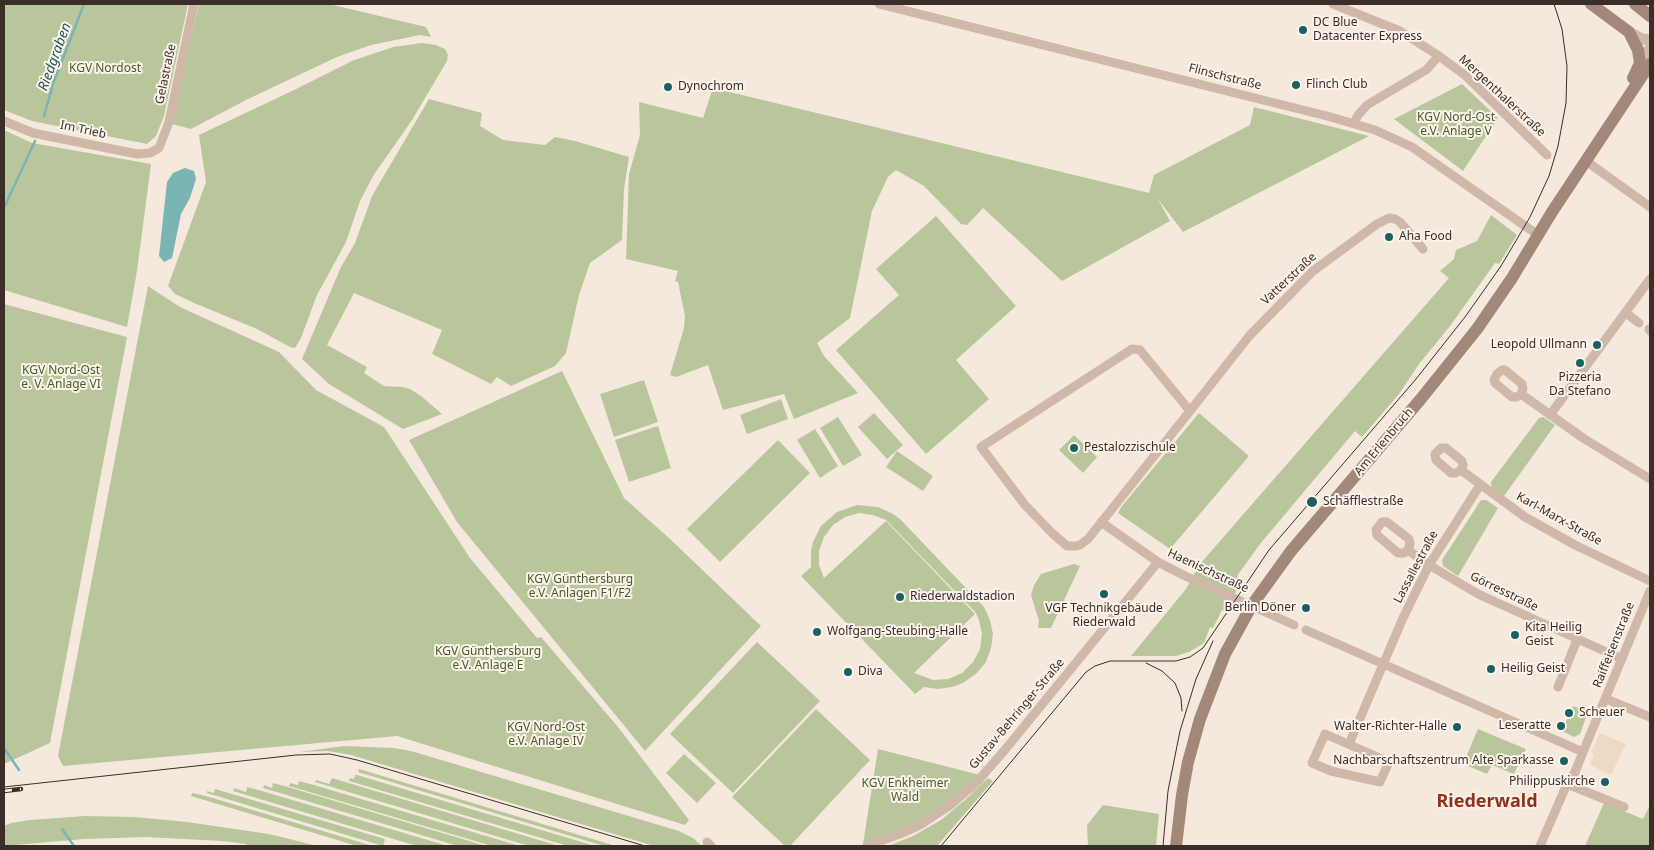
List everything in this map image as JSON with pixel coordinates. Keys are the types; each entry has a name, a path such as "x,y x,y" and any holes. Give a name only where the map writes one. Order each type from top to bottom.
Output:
{"main road":[{"path":"1592,5 1600,6 1606,4"},
{"path":"1634,4 1649,13"},
{"path":"1592,5 1629,32 1645,63"},
{"name":"Am Erlenbruch","path":"1176,846 1182,795 1196,732 1222,662 1252,605 1286,557 1455,358 1496,303 1618,112 1645,63"}],"street":[{"name":"Gelastraße","path":"159,148 169,122 194,4"},
{"name":"Flinschstraße","path":"879,4 1354,123 1395,138 1412,147 1538,235"},
{"name":"Mergenthalerstraße","path":"1333,4 1400,31 1439,56 1466,76 1547,155"},
{"path":"1629,32 1642,39 1650,40"},
{"path":"1645,63 1650,48"},
{"name":"Mergenthalerstraße","path":"1354,123 1367,105 1426,70 1439,56"},
{"name":"Im Trieb","path":"4,121 33,133 137,154 150,153 159,148"},
{"path":"1586,161 1650,207"},
{"name":"Vatterstraße","path":"1101,522 1250,335 1313,271 1377,224 1389,218 1400,222 1423,249"},
{"path":"1550,416 1650,279"},
{"path":"1626,313 1640,323"},
{"path":"1101,522 1088,539 1080,545 1071,547 1064,544 1025,505 981,447 1132,349 1140,350 1190,412"},
{"path":"1521,394 1583,438 1650,479"},
{"name":"Karl-Marx-Straße","path":"1461,470 1525,517 1575,545 1650,581"},
{"name":"Lassallestraße","path":"1348,744 1403,618 1429,565 1480,485"},
{"name":"Haenischstraße","path":"1101,522 1158,562 1191,579 1252,605"},
{"name":"Görresstraße","path":"1408,550 1429,565 1478,594 1622,659"},
{"name":"Gustav-Behringer-Straße","path":"867,846 905,832 928,820 949,806 976,783 1158,562"},
{"name":"Raiffeisenstraße","path":"1540,846 1567,784 1575,772 1650,591"},
{"path":"1252,605 1294,625"},
{"path":"1306,630 1383,666 1583,752"},
{"path":"1558,687 1577,640"},
{"path":"1606,699 1650,717"},
{"path":"1325,734 1348,744 1389,762 1380,782 1331,771 1312,763 1325,734"},
{"path":"1567,784 1624,807"}],"green space":[{"name":"KGV Nordost","path":"4,4 188,4 164,116 156,136 147,144 32,121 4,110"},
{"path":"199,4 329,4 426,27 431,37 420,35 371,45 337,57 248,99 191,129 172,124"},
{"path":"422,43 436,45 445,49 448,55 447,61 412,120 373,176 360,201 346,242 317,295 301,338 295,348 257,329 175,294 168,286 206,182 199,135 354,60 393,47"},
{"name":"KGV Nord-Ost e.V. Anlage V","path":"1462,84 1498,118 1463,171 1394,119"},
{"path":"713,88 1149,193 1154,175 1250,125 1254,107 1369,136 1183,232 1158,199 1170,221 1062,281 983,208 967,225 961,224 924,186 896,170 888,177 872,211 850,318 817,343 824,356 858,393 794,419 784,394 723,410 708,365 676,377 670,375 684,328 685,316 678,282 675,281 678,271 626,259 629,174 640,135 639,102 703,118"},
{"path":"429,99 482,113 480,126 503,140 545,145 555,137 629,157 624,189 622,240 590,263 579,295 566,353 555,366 511,386 497,377 491,384 432,354 442,330 354,293 327,345 367,367 364,373 384,386 410,389 442,414 403,429 329,384 302,359 341,267 355,243 372,196"},
{"path":"4,130 32,143 151,164 137,271 127,327 4,290"},
{"path":"1491,215 1517,235 1499,264 1495,263 1450,326 1419,364 1399,394 1362,437 1355,431 1260,544 1237,576 1243,580 1224,611 1222,610 1213,628 1210,627 1204,643 1189,652 1176,656 1131,656 1186,589 1200,564 1449,278 1440,271 1454,259 1456,250 1477,241"},
{"path":"936,216 1016,306 956,360 989,399 926,454 836,350 899,295 876,269"},
{"path":"148,286 180,307 279,352 316,390 384,427 470,558 537,638 541,637 618,727 689,820 685,825 397,736 63,766 58,756"},
{"name":"KGV Nord-Ost e. V. Anlage VI","path":"4,304 127,337 50,743 4,764"},
{"name":"KGV Günthersburg e.V. Anlagen F1/F2","path":"562,371 624,498 761,626 645,751 457,522 409,440"},
{"path":"644,380 658,422 614,437 600,394"},
{"path":"781,399 788,419 747,434 740,415"},
{"path":"874,413 903,445 887,459 858,427"},
{"path":"1199,413 1249,456 1170,549 1118,513"},
{"path":"838,417 862,455 843,466 820,428"},
{"path":"1543,417 1555,425 1504,496 1492,488 1491,482 1539,418"},
{"path":"658,426 671,468 629,482 615,440"},
{"path":"815,429 838,466 820,478 797,440"},
{"path":"1074,435 1097,457 1083,473 1059,450"},
{"path":"778,440 810,473 720,562 687,529"},
{"path":"897,451 933,476 923,491 886,467"},
{"path":"1481,500 1486,500 1498,508 1458,576 1443,566 1442,560"},
{"name":"Riederwaldstadion","path":"857,505 878,507 893,514 900,519 984,607 990,620 993,634 986,662 977,673 963,683 952,687 938,689 924,687 915,694 801,576 811,567 813,542 821,526 837,512","holes":["859,513 873,515 886,520 976,613 982,634 980,649 973,662 962,673 948,679 933,680 914,673 975,614 886,521 824,578 819,565 819,551 824,537 833,525 845,517"]},
{"path":"1074,564 1080,566 1051,628 1038,628 1039,621 1031,595 1034,585 1041,574"},
{"path":"757,642 820,701 733,793 670,734"},
{"path":"1573,706 1588,712 1580,734 1574,737 1562,731"},
{"path":"816,709 870,760 790,846 785,846 732,797"},
{"path":"1478,729 1526,749 1514,774 1492,765 1487,774 1463,764"},
{"path":"344,746 394,748 411,751 679,831 693,838 702,846 654,846 351,755 328,751 299,752"},
{"name":"KGV Enkheimer Wald","path":"878,749 980,775 958,796 909,828 863,844"},
{"path":"684,754 716,783 697,803 666,773"},
{"path":"359,769 616,846 604,846 358,772"},
{"path":"355,775 595,846 568,846 349,781 350,778 354,779"},
{"path":"332,778 559,846 529,846 315,782 316,780 329,784"},
{"path":"988,778 993,781 937,846 888,846 913,836 941,820"},
{"path":"299,781 520,846 492,846 289,786 290,783 298,785"},
{"path":"273,783 486,846 458,846 263,788 264,785 272,788"},
{"path":"247,787 448,846 417,846 233,791 234,788 246,792"},
{"path":"215,789 385,839 383,846 207,793 207,791 214,793"},
{"path":"192,793 373,846 357,846 191,796"},
{"path":"1604,803 1643,819 1650,805 1650,846 1585,846"},
{"path":"1103,805 1159,814 1156,846 1088,846 1087,825"},
{"path":"85,816 135,817 187,822 269,834 318,846 246,846 246,844 222,841 146,837 84,839 4,846 4,826 11,823"}],"shaded area":[{"path":"1600,733 1626,744 1611,775 1590,765 1594,754 1591,752"}],"water":[{"path":"185,168 194,171 196,179 190,198 181,214 172,258 164,262 159,256 167,182 173,173"}],"waterway":[{"name":"Riedgraben","path":"44,116 53,84 84,4"},
{"name":"Riedgraben","path":"4,208 35,141"},
{"name":"Riedgraben","path":"4,748 19,770"},
{"name":"Riedgraben","path":"62,829 74,846"}],"tram line":[{"path":"941,846 1086,672 1095,666 1110,661 1176,661 1190,657 1203,648 1269,550 1416,379 1465,317 1501,266 1530,217 1549,176 1558,146 1566,103 1567,66 1562,29 1554,4"},
{"path":"1163,846 1168,791 1180,731 1196,679 1213,641"},
{"path":"1146,663 1162,671 1175,683 1181,698 1182,711"},
{"path":"4,787 296,755 330,754 357,760 645,846"}],"railway":[{"path":"4,791 21,789"}],"place":[{"name":"DC Blue Datacenter Express","path":"1303,30"},
{"name":"Flinch Club","path":"1296,85"},
{"name":"Dynochrom","path":"668,87"},
{"name":"Aha Food","path":"1389,237"},
{"name":"Leopold Ullmann","path":"1597,345"},
{"name":"Pizzeria Da Stefano","path":"1580,363"},
{"name":"Pestalozzischule","path":"1074,448"},
{"name":"Schäfflestraße","path":"1312,502"},
{"name":"VGF Technikgebäude Riederwald","path":"1104,594"},
{"name":"Riederwaldstadion","path":"900,597"},
{"name":"Berlin Döner","path":"1306,608"},
{"name":"Wolfgang-Steubing-Halle","path":"817,632"},
{"name":"Kita Heilig Geist","path":"1515,635"},
{"name":"Heilig Geist","path":"1491,669"},
{"name":"Diva","path":"848,672"},
{"name":"Scheuer","path":"1569,713"},
{"name":"Leseratte","path":"1561,726"},
{"name":"Walter-Richter-Halle","path":"1457,727"},
{"name":"Nachbarschaftszentrum Alte Sparkasse","path":"1564,761"},
{"name":"Philippuskirche","path":"1605,782"}],"district":[{"name":"Riederwald","path":"1487,802"}],"park label":[{"name":"KGV Günthersburg e.V. Anlage E","path":"488,659"},
{"name":"KGV Nord-Ost e.V. Anlage IV","path":"546,735"}]}
